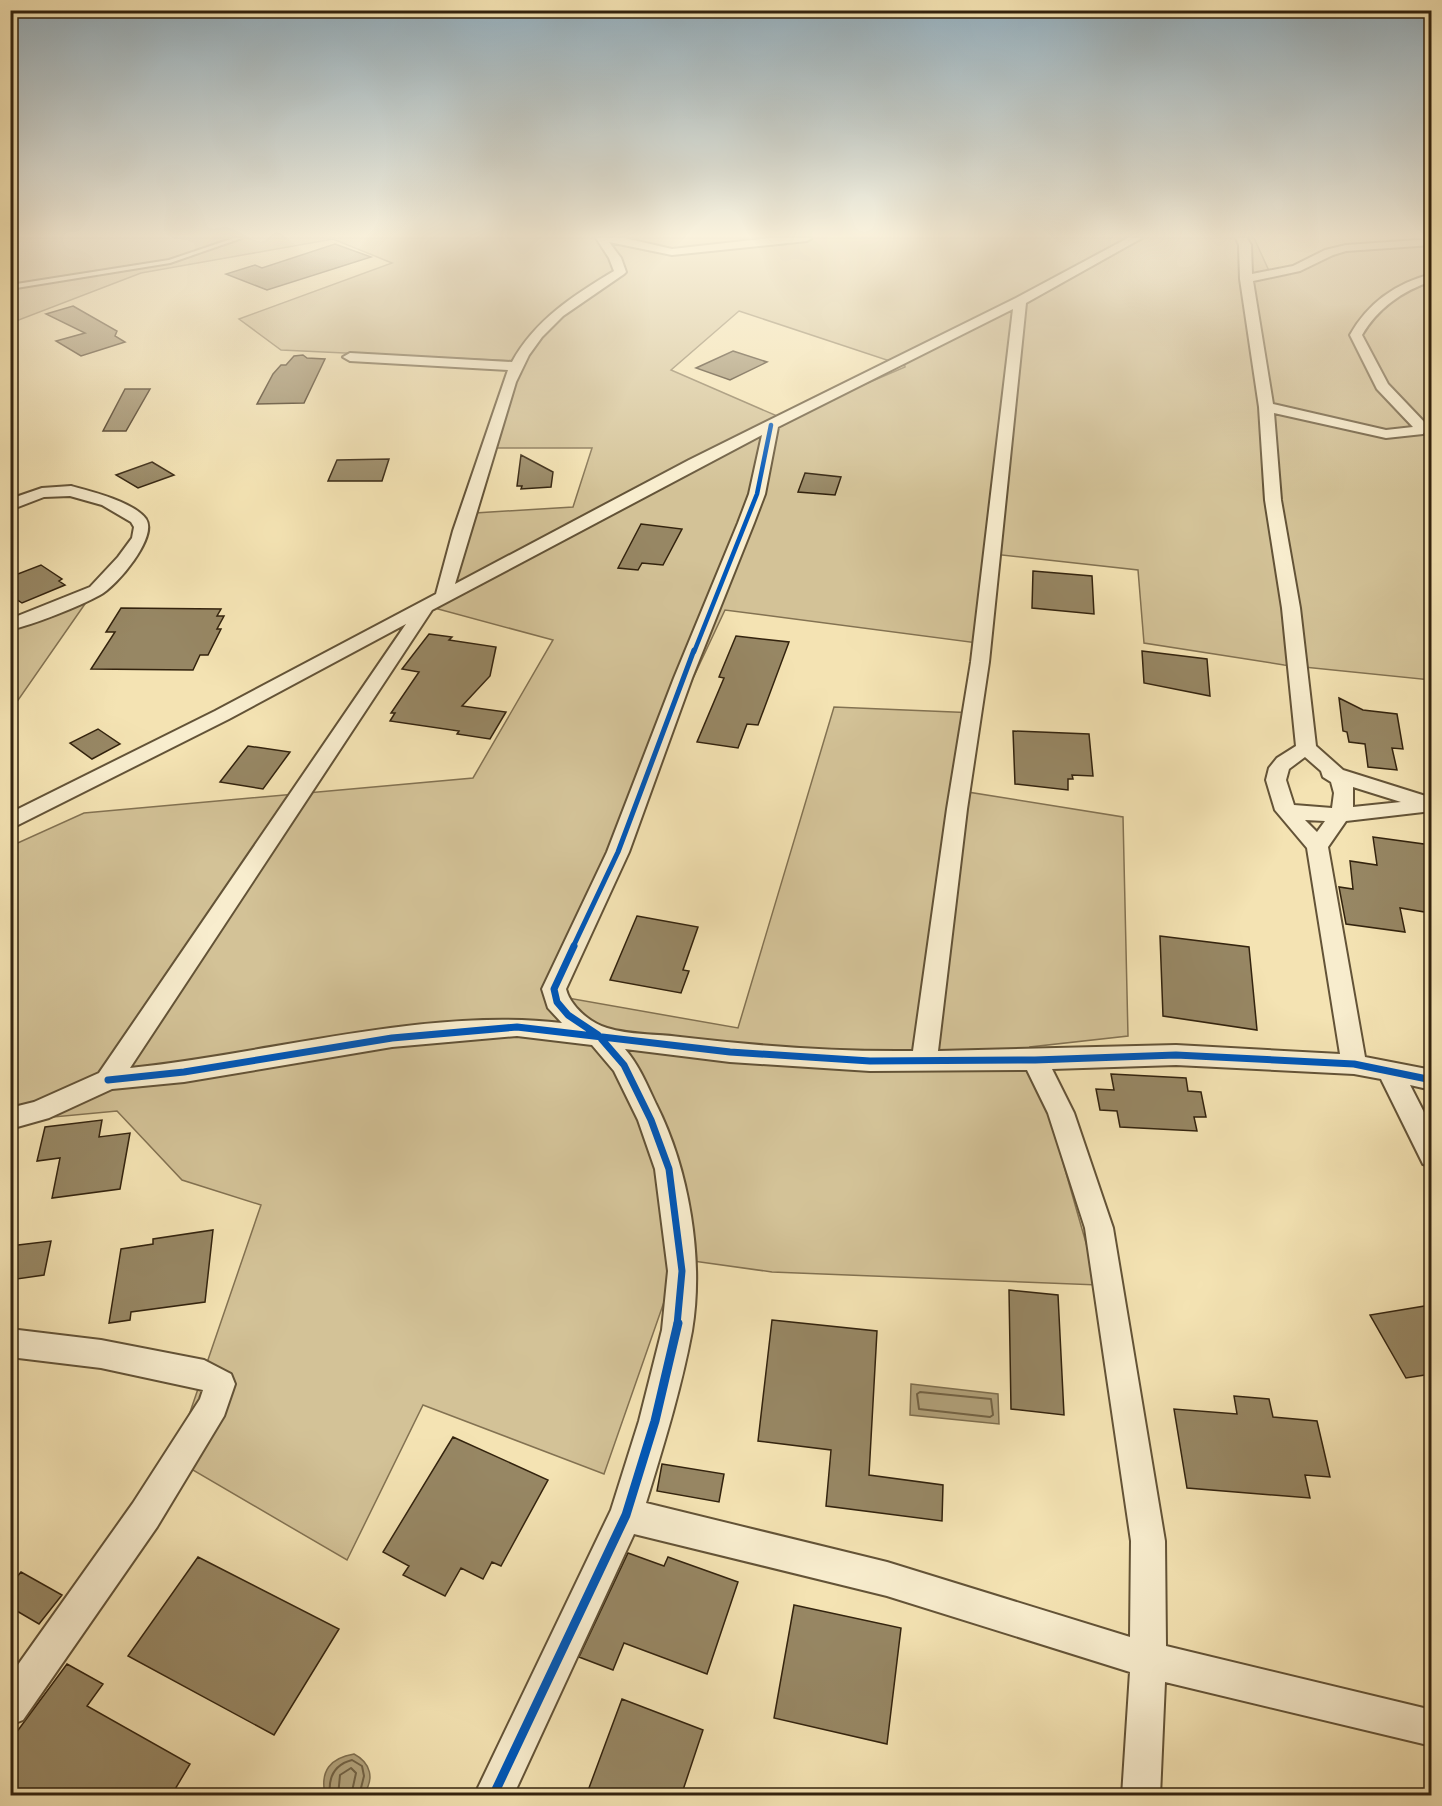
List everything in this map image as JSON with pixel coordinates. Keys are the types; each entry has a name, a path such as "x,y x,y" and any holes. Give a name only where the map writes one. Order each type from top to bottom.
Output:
{"street":[{"path":"108,1080 436,602 498,422 505,390 516,366 539,332 549,322"},
{"path":"10,822 222,716 721,450 977,322"},
{"path":"924,1059 957,809 980,662 989,563 1007,431 1018,322"},
{"path":"1253,322 1266,407 1273,500 1291,608 1306,748 1327,763 1341,778 1341,816 1317,846"},
{"path":"1266,407 1386,434 1418,431 1421,426 1382,386 1356,335 1362,322"},
{"path":"350,357 516,366"},
{"path":"493,1796 626,1515 655,1421 676,1330 682,1271 669,1169 651,1120 624,1065 598,1035 568,1015 557,1002 554,988 618,852 687,667 746,523 754,459 771,425"},
{"path":"721,450 754,459"},
{"path":"10,505 42,493 71,490 108,502 138,519 142,527 140,538 124,561 96,591 10,625"},
{"path":"1306,748 1284,762 1276,780 1285,810 1317,846 1354,1064"},
{"path":"1284,762 1322,770 1341,778 1431,805"},
{"path":"1285,810 1341,816 1431,805"},
{"path":"10,1119 40,1111 108,1080 184,1072 413,1036 517,1027 730,1052 870,1061 1035,1060 1125,1055 1176,1055 1354,1064 1431,1080"},
{"path":"1035,1060 1061,1113 1099,1228 1148,1541 1148,1660 1142,1796"},
{"path":"1391,1073 1431,1156"},
{"path":"10,1343 113,1356 204,1374 220,1384 213,1406 146,1515 10,1707"},
{"path":"626,1515 886,1579 1148,1660 1431,1728"}],"shaded area":[{"path":"243,322 726,322 671,370 784,419 905,366 773,322 1431,322 1431,680 1284,665 1144,643 1138,570 993,554 985,644 725,610 545,994 738,1028 834,707 977,713 968,792 1123,817 1128,1036 1030,1047 1098,1285 772,1272 679,1259 604,1474 423,1405 347,1560 174,1459 261,1205 182,1180 117,1111 11,1121 11,846 84,813 473,778 553,640 438,609 475,513 573,507 592,448 490,448 518,361 281,350"},
{"path":"87,601 14,706 11,708 11,631"}],"water":[{"path":"911,1384 998,1394 999,1424 910,1415"},
{"path":"354,1754 364,1762 369,1772 369,1783 363,1795 325,1795 324,1779 329,1767 333,1762"}],"building":[{"path":"63,322 102,322 117,331 115,336 125,342 81,356 56,341 85,333"},
{"path":"733,351 767,362 730,380 696,368"},
{"path":"303,355 307,358 325,359 304,403 257,404 273,374 281,365 286,365 294,356"},
{"path":"125,389 150,389 126,431 103,431"},
{"path":"521,455 553,472 551,487 521,489 522,486 517,486"},
{"path":"389,459 382,481 328,481 337,460"},
{"path":"152,462 174,475 138,488 116,475"},
{"path":"805,473 841,477 835,495 798,492"},
{"path":"641,524 682,529 663,565 642,563 638,570 618,568"},
{"path":"41,565 62,579 59,581 65,585 22,603 10,595 10,577"},
{"path":"1033,571 1092,576 1094,614 1032,608"},
{"path":"121,608 221,609 217,616 224,616 217,629 221,629 208,655 200,655 193,670 91,669 115,632 106,632"},
{"path":"429,634 452,637 449,640 496,647 490,676 462,706 506,712 490,739 457,734 459,731 390,721 395,713 391,713 419,672 402,669"},
{"path":"736,636 789,642 758,725 747,724 738,748 697,742 724,678 719,677"},
{"path":"1142,651 1207,659 1210,696 1144,683"},
{"path":"1339,698 1363,710 1397,714 1403,749 1392,748 1397,770 1368,767 1365,744 1349,742 1347,732 1343,731"},
{"path":"98,729 120,744 92,759 70,743"},
{"path":"1013,731 1089,734 1093,776 1072,775 1073,779 1068,779 1068,790 1015,784"},
{"path":"248,746 290,752 263,789 220,782"},
{"path":"1373,837 1431,845 1431,913 1400,908 1405,932 1346,924 1339,887 1353,889 1350,861 1377,865"},
{"path":"637,916 698,927 683,970 689,971 681,993 610,980"},
{"path":"1160,936 1249,947 1257,1030 1163,1016"},
{"path":"1111,1074 1186,1078 1188,1091 1201,1092 1206,1117 1194,1117 1197,1131 1120,1127 1117,1111 1100,1110 1096,1089 1114,1090"},
{"path":"102,1120 99,1137 130,1133 120,1189 52,1198 60,1158 37,1161 45,1127"},
{"path":"213,1230 205,1302 131,1312 130,1320 109,1323 121,1249 153,1244 153,1239"},
{"path":"51,1241 44,1275 10,1280 10,1246"},
{"path":"1009,1290 1058,1295 1064,1415 1011,1409"},
{"path":"1431,1305 1431,1374 1406,1378 1370,1315"},
{"path":"772,1320 877,1331 869,1475 943,1485 942,1521 826,1506 831,1450 758,1441"},
{"path":"1234,1396 1269,1399 1273,1417 1317,1421 1330,1477 1305,1475 1310,1498 1187,1488 1174,1409 1237,1414"},
{"path":"453,1437 548,1480 501,1566 492,1562 483,1579 461,1568 445,1596 403,1575 409,1566 383,1552"},
{"path":"662,1464 724,1474 719,1502 657,1491"},
{"path":"628,1553 664,1566 668,1557 738,1582 707,1674 624,1643 613,1670 579,1657"},
{"path":"198,1557 339,1629 274,1735 128,1656"},
{"path":"21,1572 62,1595 39,1624 10,1607 10,1585"},
{"path":"794,1605 901,1628 887,1744 774,1718"},
{"path":"67,1664 103,1684 87,1706 190,1764 171,1796 10,1796 10,1741"},
{"path":"622,1699 703,1730 681,1796 586,1796"}],"cycle path":[{"path":"493,1796 626,1515 655,1421 677,1330 682,1271 669,1169 651,1120 624,1065 598,1035 568,1015 557,1002 554,989 618,852 683,678 746,523 757,494 771,425"},
{"path":"108,1080 184,1072 392,1038 517,1027 730,1052 870,1061 1035,1060 1176,1055 1354,1064 1432,1080"}]}
